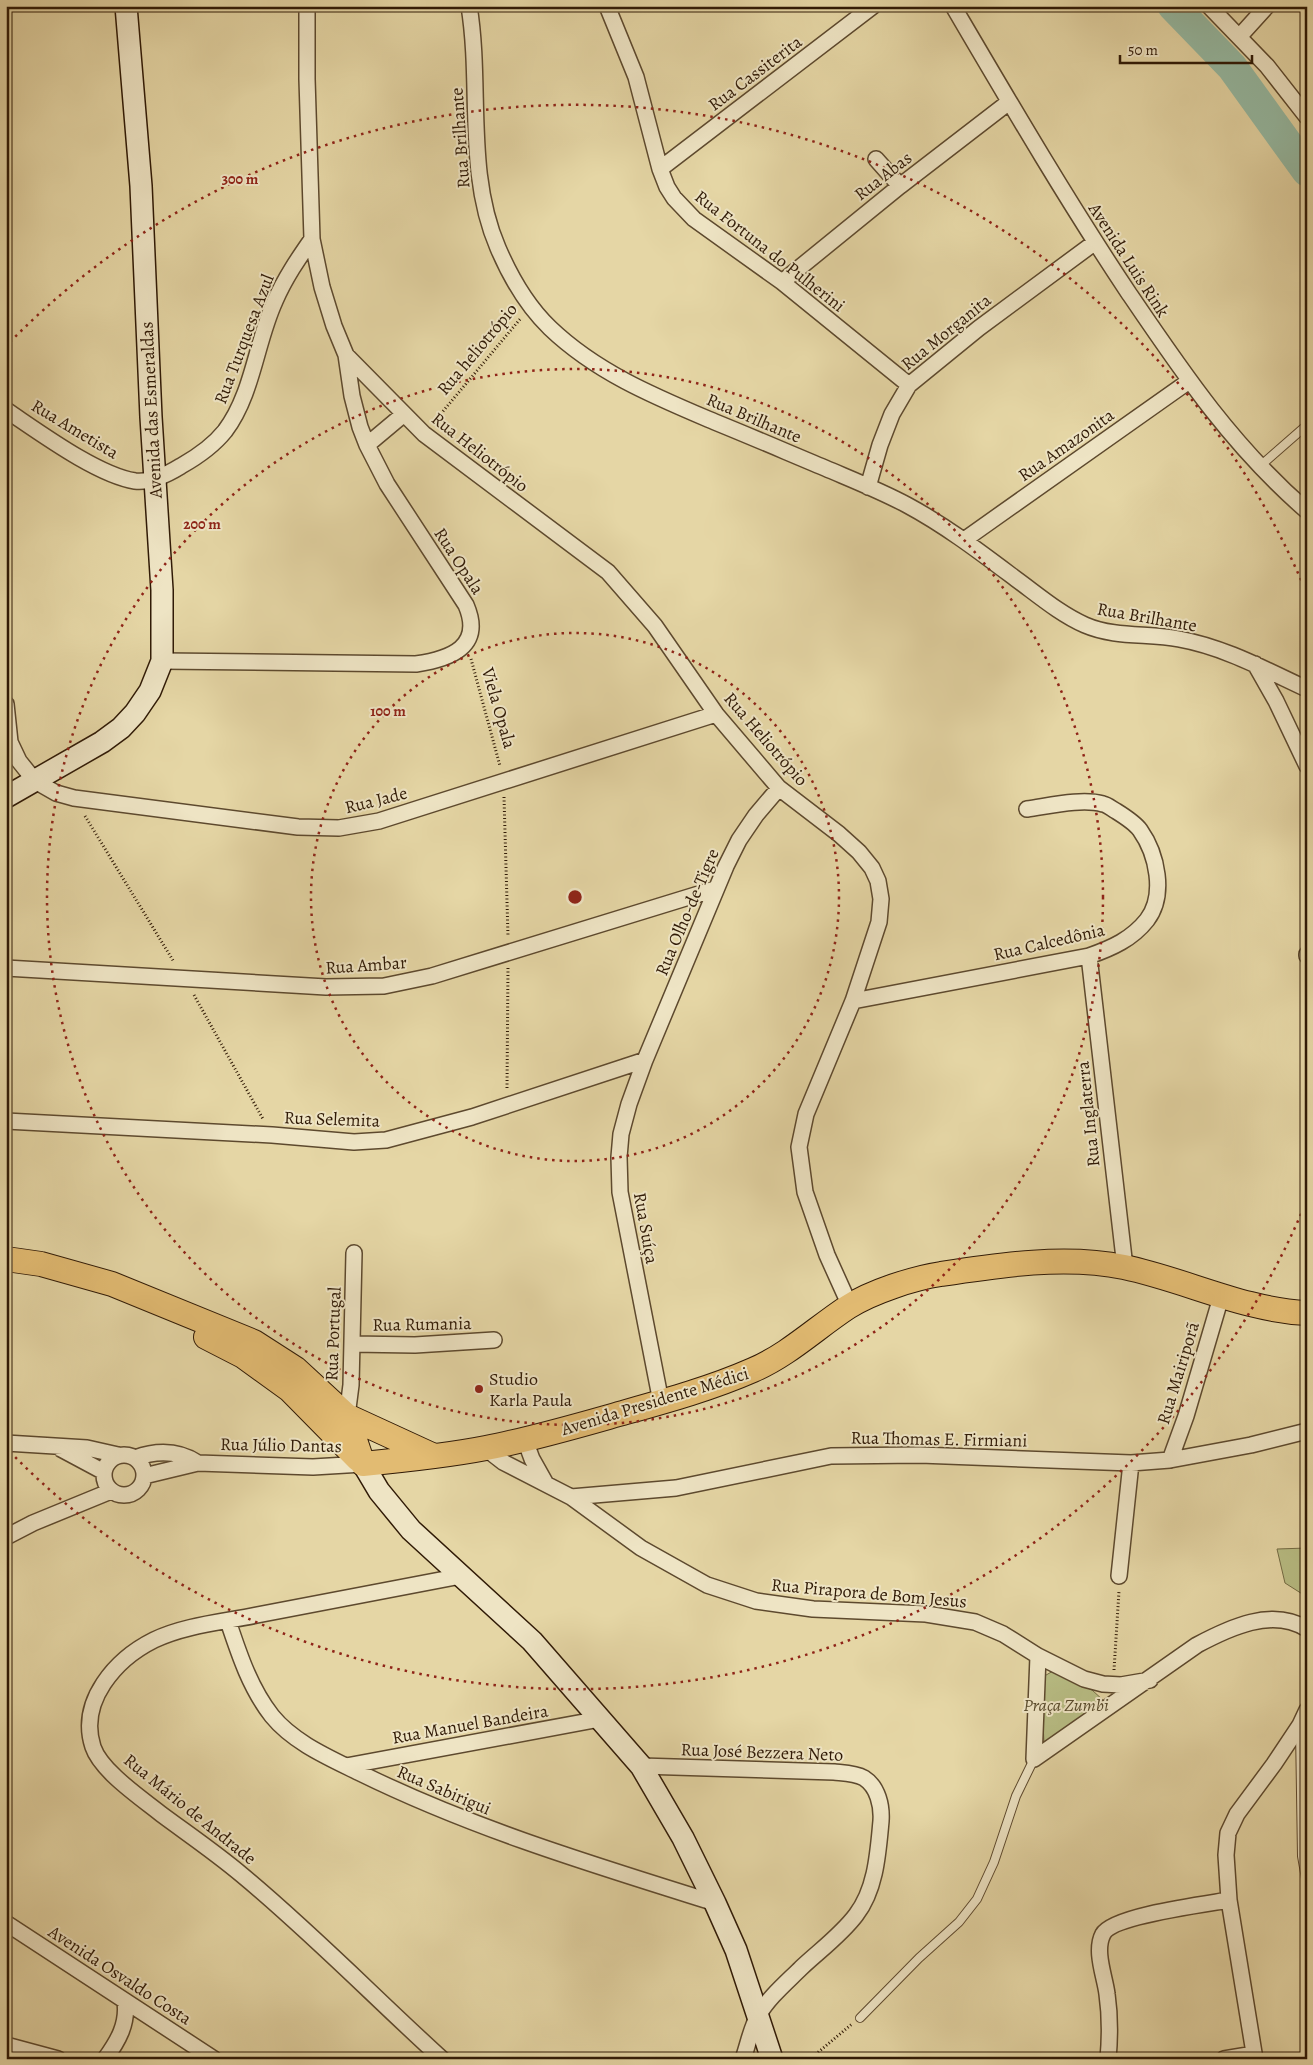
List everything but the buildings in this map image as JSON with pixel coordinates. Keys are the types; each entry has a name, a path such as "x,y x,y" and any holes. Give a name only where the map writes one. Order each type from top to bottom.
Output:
{"main road":[{"name":"Avenida das Esmeraldas","path":"6,797 102,742 121,728 135,713 150,691 162,661 162,590 141,186 126,6"},
{"path":"6,1259 41,1264 112,1284 254,1342 296,1369 348,1416 436,1457"},
{"name":"Avenida Presidente Médici","path":"363,1464 436,1457 525,1440 719,1384 756,1369 793,1348 850,1306 896,1285 938,1274 1050,1262 1099,1263 1161,1276 1221,1297 1270,1310 1307,1312"},
{"path":"6,1268 38,1274 95,1291 199,1334 243,1356 290,1390 363,1464"},
{"path":"348,1416 363,1464 393,1511 411,1530 532,1641 641,1766 679,1829 736,1950 772,2059"}],"street":[{"path":"307,6 307,79 312,240 322,287 334,326 346,355"},
{"name":"Rua Brilhante","path":"468,6 473,30 478,169 483,198 498,248 531,306 549,327 588,359 627,383 677,406 868,486 905,504 964,540 1057,609 1089,627 1108,632 1179,639 1210,647 1255,664 1307,689"},
{"name":"Rua Fortuna do Pulherini","path":"607,6 636,77 660,169 667,187 684,210 707,229 782,282 909,386"},
{"name":"Rua Cassiterita","path":"660,169 873,6"},
{"name":"Avenida Luis Rink","path":"952,6 1094,243 1189,381 1212,412 1259,466 1307,510"},
{"path":"1239,37 1267,6"},
{"path":"1217,8 1239,37 1267,66 1307,117"},
{"name":"Rua Abas","path":"782,282 900,186 1009,102"},
{"path":"876,159 900,186"},
{"name":"Rua Turquesa Azul","path":"155,480 196,458 211,446 229,424 243,396 274,302 295,264 312,240"},
{"name":"Rua Morganita","path":"868,486 874,460 892,414 909,386 979,328 1094,243"},
{"name":"Rua Heliotrópio","path":"346,355 424,434 608,572 654,626 716,714 779,788 859,852 872,868 878,880 881,899 879,922 854,1001 806,1114 799,1147 804,1192 827,1255 850,1306"},
{"name":"Rua Opala","path":"346,355 352,396 367,445 387,484 466,605 472,626 466,642"},
{"name":"Rua Amazonita","path":"964,540 1189,381"},
{"name":"Rua Ametista","path":"6,410 95,466 116,476 136,481 155,480"},
{"path":"367,445 404,414"},
{"path":"162,661 407,664 436,661 456,652 466,642"},
{"path":"1255,664 1288,724 1307,766"},
{"path":"6,704 10,742 20,761 35,781"},
{"name":"Rua Jade","path":"35,781 56,793 74,798 298,828 339,828 379,821 716,714"},
{"name":"Rua Olho-de-Tigre","path":"644,1060 714,890 739,840 756,815 779,788"},
{"name":"Rua Calcedônia","path":"854,1001 1090,956 1116,946 1131,936 1148,919 1156,901 1157,876 1152,854 1140,829 1104,804 1078,803 1027,809"},
{"name":"Rua Ambar","path":"6,968 326,987 384,986 432,976 714,890"},
{"name":"Rua Inglaterra","path":"1090,956 1125,1267"},
{"name":"Rua Selemita","path":"6,1121 272,1135 354,1142 386,1140 472,1117 644,1060"},
{"name":"Rua Suíça","path":"644,1060 621,1134 619,1157 620,1192 662,1402"},
{"name":"Rua Portugal","path":"348,1416 351,1385 354,1253"},
{"name":"Rua Mairiporã","path":"1170,1460 1186,1416 1221,1297"},
{"name":"Rua Rumania","path":"352,1344 414,1345 494,1340"},
{"name":"Rua Thomas E. Firmiani","path":"571,1497 676,1488 831,1456 920,1455 1131,1462 1170,1460 1251,1445 1307,1431"},
{"path":"525,1440 532,1459 546,1484"},
{"name":"Rua Júlio Dantas","path":"6,1443 60,1448 87,1448 118,1456 129,1455 135,1458 150,1453 163,1452 188,1457 198,1463"},
{"name":"Rua Júlio Dantas","path":"60,1448 104,1472"},
{"name":"Rua Pirapora de Bom Jesus","path":"485,1448 503,1462 571,1497 641,1548 707,1585 756,1601 775,1604 813,1609 926,1614 974,1622 1003,1634 1038,1656 1084,1679 1103,1684 1150,1680"},
{"path":"118,1456 106,1466 104,1472 106,1485 112,1491 122,1495 134,1492 143,1483 144,1476 140,1463 135,1458"},
{"path":"1120,1576 1131,1462"},
{"name":"Rua Júlio Dantas","path":"144,1476 198,1463 313,1467 363,1464"},
{"path":"6,1537 33,1523 112,1491"},
{"name":"Rua Mário de Andrade","path":"442,2059 242,1874 126,1787 106,1766 94,1748 90,1728 91,1710 99,1689 131,1655 155,1640 181,1631 228,1621 461,1576"},
{"path":"1034,1758 1150,1680 1197,1645 1238,1626 1258,1620 1286,1621 1300,1624 1307,1629"},
{"name":"Rua Sabirigui","path":"228,1621 243,1664 256,1692 273,1717 294,1736 346,1766 400,1792 499,1833 714,1903"},
{"path":"1034,1758 1038,1656"},
{"path":"1224,2059 1255,2056 1229,1900 1226,1855 1228,1833 1237,1814 1274,1764 1300,1725 1307,1710"},
{"name":"Rua Manuel Bandeira","path":"346,1766 600,1719"},
{"name":"Rua José Bezzera Neto","path":"641,1766 854,1774 864,1778 874,1788 880,1800 882,1812 876,1862 866,1898 846,1926 784,1984 758,2016 743,2059"},
{"path":"1108,2059 1110,2019 1100,1949 1102,1936 1106,1929 1113,1924 1142,1916 1229,1900"},
{"name":"Avenida Osvaldo Costa","path":"6,1923 209,2058"},
{"path":"105,2059 123,2029 126,2012 124,2002"},
{"path":"6,2045 58,2059"}],"lane":[{"path":"1259,466 1307,425"},
{"path":"1300,1725 1302,1856 1307,1884"},
{"path":"860,2018 918,1958 959,1922 977,1899 994,1862 1016,1796 1034,1758"}],"path":[{"name":"Rua heliotrópio","path":"424,434 531,306"},
{"name":"Viela Opala","path":"466,642 504,782"},
{"path":"74,798 184,978 272,1135"},
{"path":"1113,1684 1120,1576"},
{"path":"810,2059 860,2018"}],"green space":[{"path":"1307,1548 1307,1597 1285,1583 1277,1549"},
{"name":"Praça Zumbi","path":"1053,1671 1092,1690 1104,1701 1096,1716 1044,1744 1041,1678"}],"waterway":[{"path":"1173,6 1232,67 1307,171"}],"place":[{"name":"Studio Karla Paula","path":"479,1389"}]}
